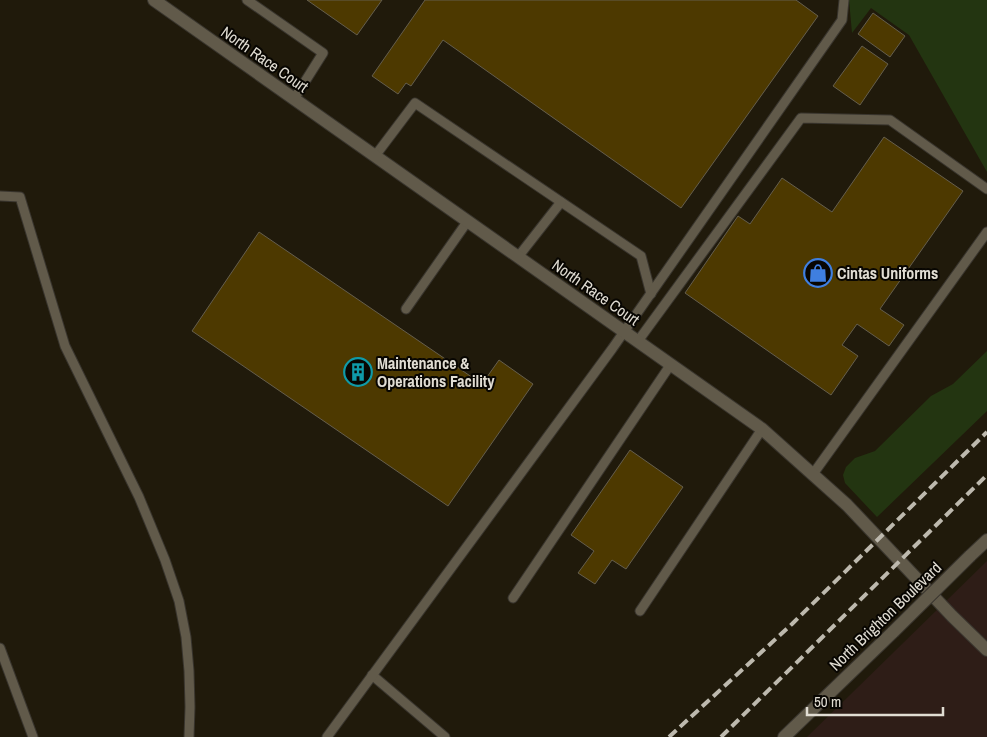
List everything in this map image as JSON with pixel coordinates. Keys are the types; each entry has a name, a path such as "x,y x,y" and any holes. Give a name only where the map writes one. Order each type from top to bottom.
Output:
{"street":[{"name":"North Race Court","path":"154,0 762,429 847,505 952,616 987,650"},
{"name":"North Brighton Boulevard","path":"784,737 987,540"}],"lane":[{"path":"248,0 323,53 294,100"},
{"path":"327,737 651,294 842,20 844,0"},
{"path":"375,156 415,103 641,256 651,294"},
{"path":"638,342 801,118 890,120 987,189"},
{"path":"0,196 20,197 65,346 139,497 165,560 179,601 186,637 190,707 189,737"},
{"path":"518,257 561,202"},
{"path":"406,309 467,222"},
{"path":"813,474 987,232"},
{"path":"513,598 670,364"},
{"path":"640,611 762,429"},
{"path":"0,648 33,737"},
{"path":"372,675 444,737"}],"shaded area":[{"path":"987,561 987,737 807,737"}],"green space":[{"path":"849,0 987,0 987,172 909,35 871,8 852,33"},
{"path":"987,351 987,411 877,517 845,483 843,475 846,467 855,458 875,451 931,396 953,384"}],"building":[{"path":"307,0 382,0 357,35"},
{"path":"425,0 796,0 818,16 681,208 443,40 411,86 406,83 398,94 372,76"},
{"path":"873,13 905,36 890,57 858,34"},
{"path":"862,46 888,64 860,105 833,86"},
{"path":"884,137 963,191 880,309 904,325 889,346 857,324 842,345 858,356 831,395 685,293 738,216 750,224 782,178 832,212"},
{"name":"Maintenance & Operations Facility","path":"259,232 482,384 499,360 533,384 448,506 192,331"},
{"path":"630,450 683,487 626,569 612,560 595,584 578,573 594,551 571,535"}],"railway":[{"path":"669,737 792,624 987,432"},
{"path":"721,737 987,475"}],"place":[{"name":"Cintas Uniforms","path":"818,273"},
{"name":"Maintenance & Operations Facility","path":"358,372"}]}
